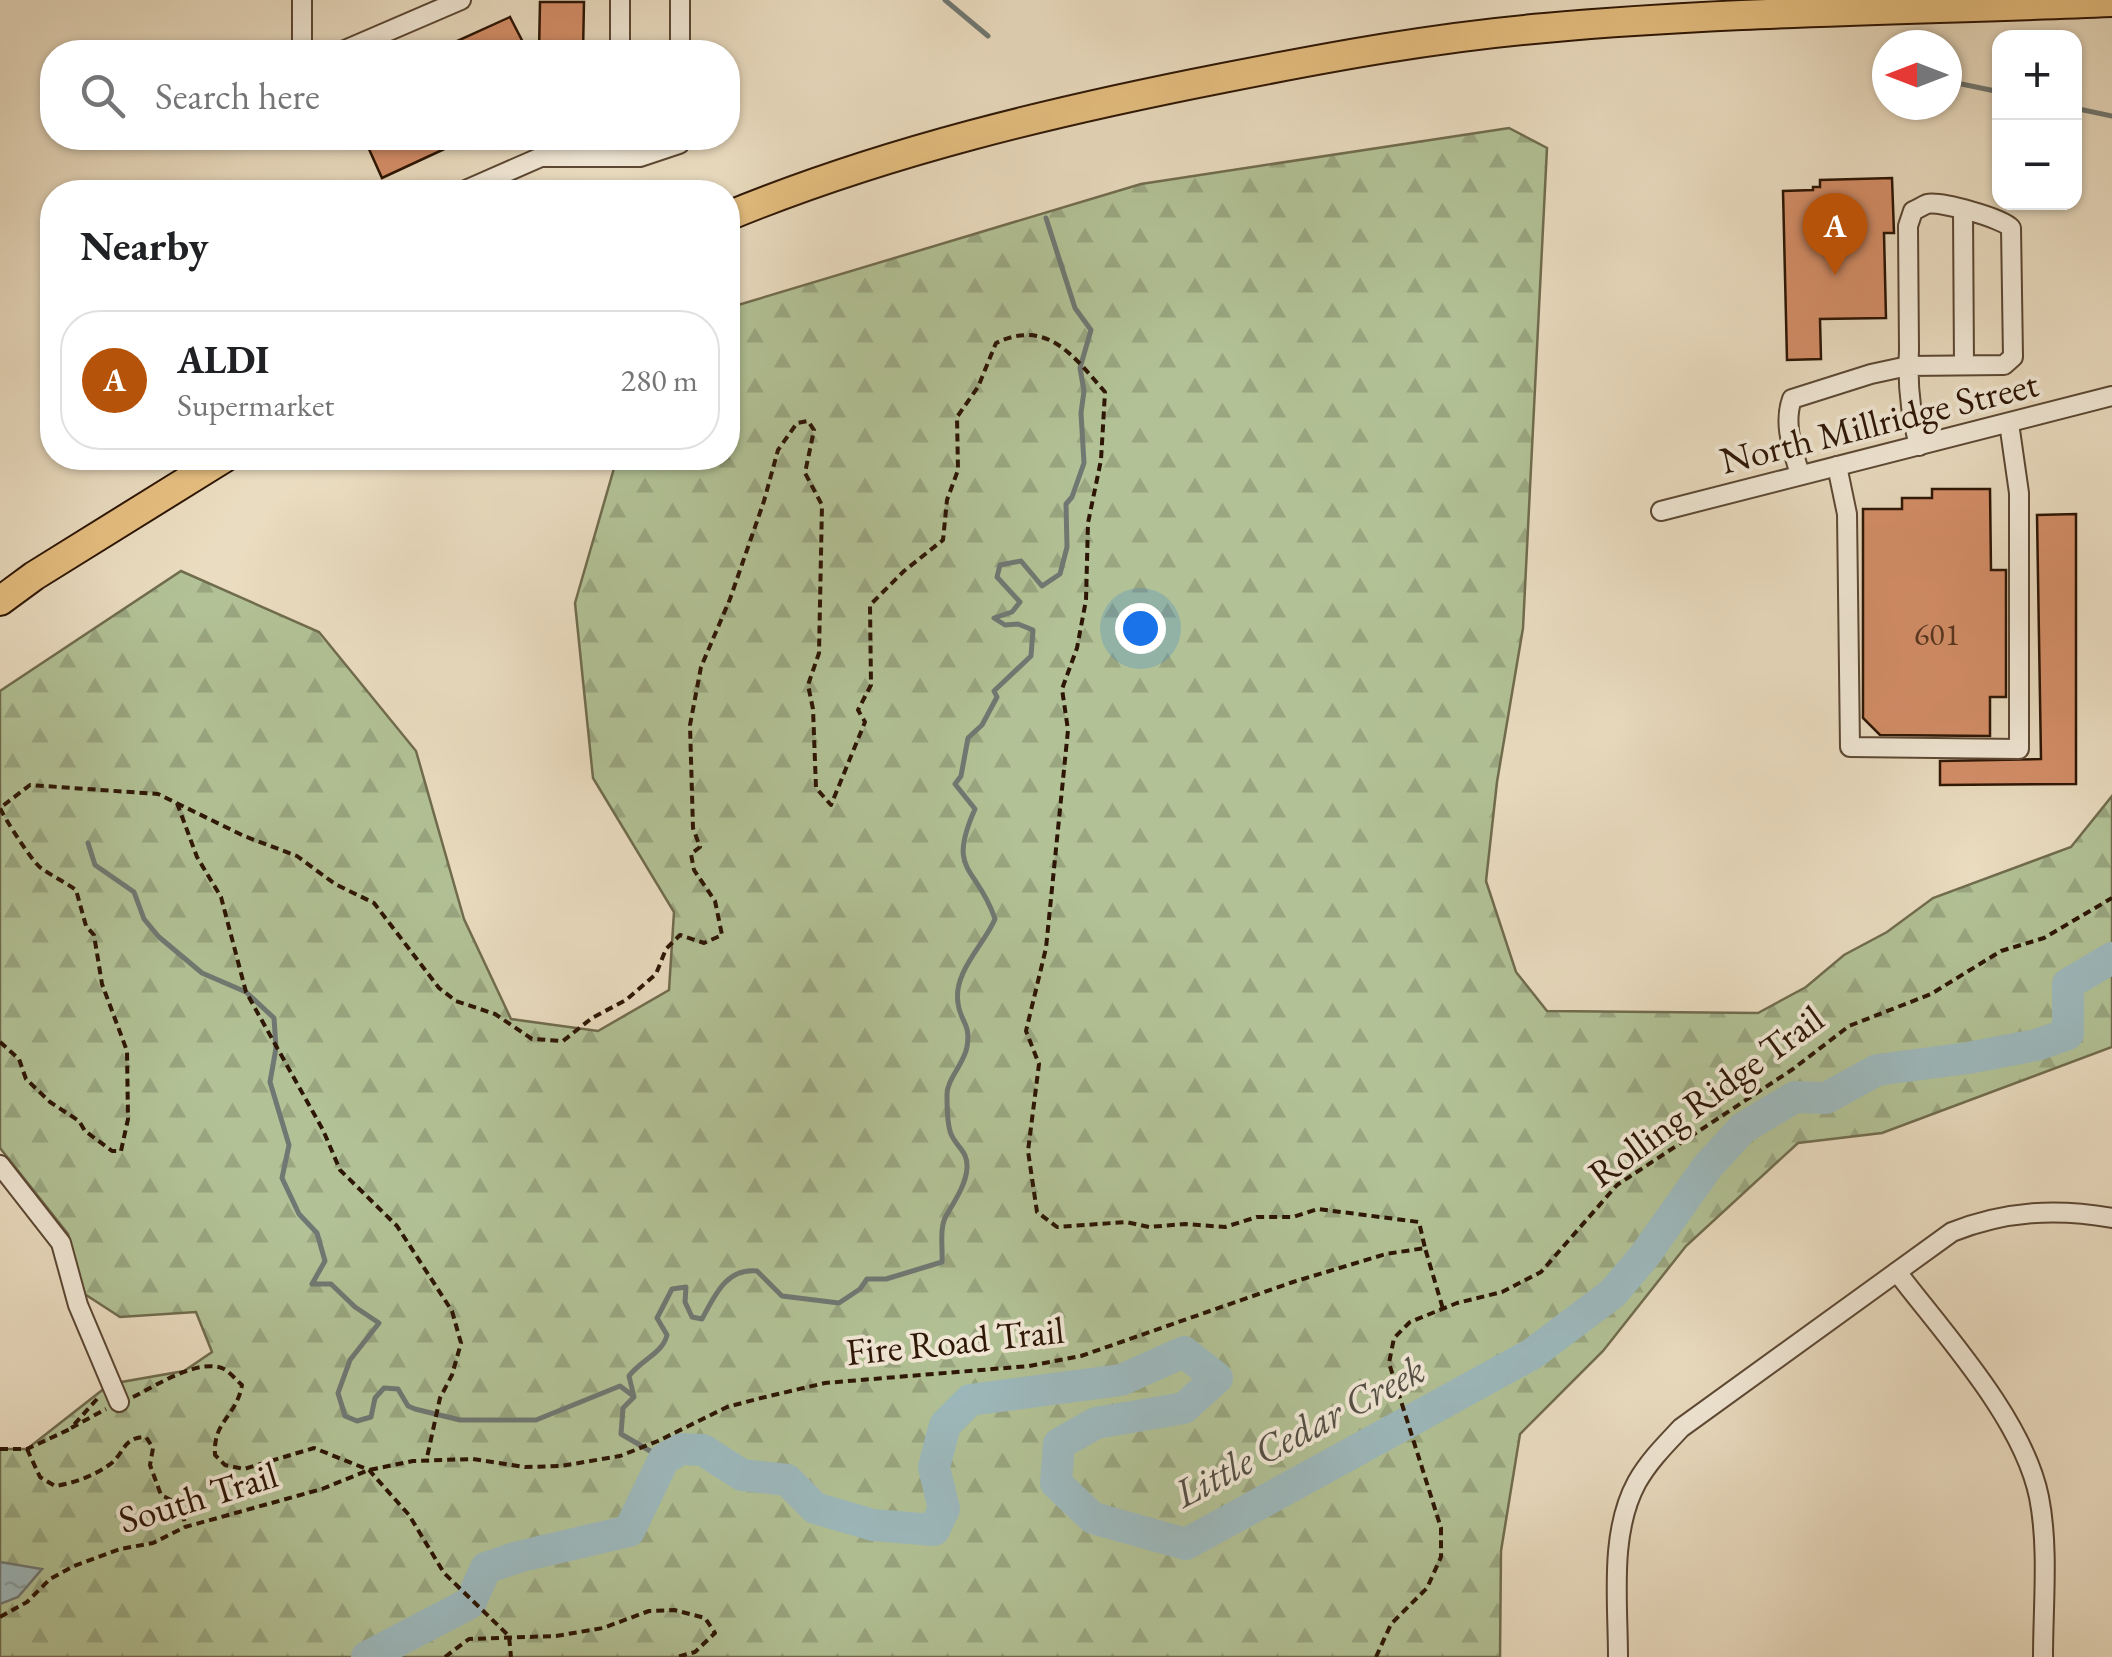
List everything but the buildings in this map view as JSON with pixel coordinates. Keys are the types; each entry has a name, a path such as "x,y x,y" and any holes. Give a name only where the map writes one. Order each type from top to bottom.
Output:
{"highway":[{"path":"740,211 869,166 1056,113 1368,50 1540,28 1653,19 2112,2"},
{"path":"0,601 205,470"}],"street":[{"path":"302,0 302,40"},
{"path":"368,40 461,0"},
{"path":"620,0 620,40"},
{"path":"680,0 680,40"},
{"path":"488,180 541,157 597,150"},
{"path":"627,150 640,156 660,150"},
{"path":"1800,474 1788,429 1787,412 1792,399 1908,366 2004,365 2014,352 2011,228 1994,218 1930,203 1913,211 1909,219 1908,366 1908,404 1920,446"},
{"path":"1963,210 1964,366"},
{"name":"North Millridge Street","path":"1661,511 2112,396"},
{"path":"1837,466 1847,514 1850,747 2018,748 2020,492 2008,423"},
{"path":"0,1165 60,1242 78,1305 118,1402"},
{"path":"1618,1657 1620,1539 1636,1483 1654,1456 1681,1428 1935,1242 1974,1224 2047,1211 2112,1218"},
{"path":"1897,1272 1989,1395 2020,1443 2031,1470 2042,1526 2044,1657"}],"path":[{"path":"0,1042 19,1060 26,1079 50,1102 79,1121 85,1131 112,1151 121,1151 128,1119 127,1050 102,984 94,935 86,926 76,890 38,866 23,840 9,828 0,808 30,785 158,794 244,836 297,856 335,884 374,904 439,988 456,1001 495,1014 532,1039 563,1041 592,1018 626,1000 656,974 666,949 680,935 704,943 722,935 714,901 694,870 691,854 700,848 693,828 690,726 700,667 730,599 778,450 797,423 808,420 814,430 804,473 822,505 818,652 808,684 813,709 816,788 831,805 865,722 858,710 870,684 870,605 943,540 947,500 958,470 957,417 978,386 996,343 1012,335 1038,336 1064,347 1105,392 1101,460 1088,524 1086,600 1077,648 1062,689 1068,730 1046,948 1026,1031 1039,1064 1028,1151 1037,1212 1057,1228 1126,1222 1148,1228 1185,1224 1224,1228 1257,1218 1293,1218 1318,1209 1420,1222 1442,1310"},
{"path":"177,803 197,857 221,897 246,992 323,1130 340,1170 397,1226 452,1310 461,1343 452,1375 440,1398 426,1462"},
{"name":"Rolling Ridge Trail","path":"1376,1657 1391,1624 1428,1588 1442,1557 1441,1528 1390,1363 1394,1338 1410,1322 1502,1292 1541,1272 1617,1185 1792,1069 1848,1026 1931,994 2000,951 2044,938 2112,898"},
{"name":"Fire Road Trail","path":"426,1462 473,1459 524,1467 561,1466 630,1452 728,1406 825,1383 1029,1366 1081,1356 1293,1282 1386,1254 1425,1248"},
{"path":"0,1449 27,1449 184,1371 210,1365 226,1369 242,1385 239,1402 214,1438 215,1455 225,1465 244,1468 314,1448 369,1470 409,1515 444,1573 509,1636 511,1657"},
{"path":"70,1428 110,1384"},
{"path":"27,1449 40,1477 55,1486 83,1480 112,1464 122,1446 134,1437 146,1437 153,1448 150,1465 161,1494 183,1509 185,1527"},
{"name":"South Trail","path":"0,1616 27,1602 50,1579 120,1549 153,1543 185,1527 322,1489 369,1470 426,1462"},
{"path":"446,1657 468,1639 572,1634 603,1628 649,1611 674,1610 704,1618 715,1633 695,1652 678,1657"}],"green space":[{"path":"1509,128 1547,148 1523,628 1497,782 1486,881 1516,972 1547,1011 1758,1013 1806,987 1844,955 1887,932 1933,898 2071,847 2112,796 2112,1047 1882,1133 1798,1143 1686,1246 1603,1351 1520,1434 1501,1551 1500,1657 0,1657 0,1449 27,1449 110,1384 184,1371 212,1352 196,1312 120,1317 83,1293 68,1234 0,1148 0,691 181,571 319,632 416,751 464,919 511,1019 598,1031 669,990 674,912 593,778 575,603 614,470 740,470 740,304 1141,184"}],"water":[{"path":"0,1562 42,1569 18,1597 0,1604"}],"waterway":[{"path":"945,0 988,36"},
{"path":"1962,84 1992,90"},
{"path":"2082,110 2112,116"},
{"path":"664,1459 621,1434 623,1408 634,1397 629,1376 665,1341 667,1335 657,1318 672,1289 686,1287 685,1302 692,1317 702,1319 723,1285 746,1271 757,1271 782,1296 839,1303 860,1289 867,1279 886,1279 942,1262 944,1221 967,1168 964,1153 951,1134 947,1110 947,1090 968,1039 958,992 965,970 995,919 964,858 963,846 975,809 955,784 961,776 968,738 982,725 997,697 994,691 1031,656 1033,630 1018,624 1005,625 994,618 1012,612 1020,602 997,577 1000,565 1021,561 1042,586 1060,574 1067,547 1066,504 1084,463 1084,391 1080,368 1091,330 1075,308 1046,218"},
{"path":"88,843 95,865 134,892 144,919 159,937 202,973 246,992 274,1018 276,1048 270,1082 289,1145 282,1178 299,1214 317,1233 325,1261 312,1284 331,1284 379,1323 350,1360 338,1393 345,1416 357,1421 371,1417 375,1398 384,1388 398,1389 408,1406 415,1409 460,1420 536,1420 620,1386 632,1395"},
{"name":"Little Cedar Creek","path":"367,1657 470,1603 486,1568 629,1531 664,1459 681,1449 703,1450 742,1475 787,1480 815,1508 873,1525 934,1530 944,1509 934,1467 945,1425 970,1400 1121,1380 1184,1352 1217,1378 1184,1408 1096,1423 1059,1444 1056,1483 1093,1518 1186,1544 1532,1354 1613,1293 1708,1166 1743,1128 1795,1097 1826,1098 1877,1070 1968,1058 2036,1045 2068,1034 2068,984 2112,958"}],"place":[{"name":"ALDI","path":"1835,275"}]}
